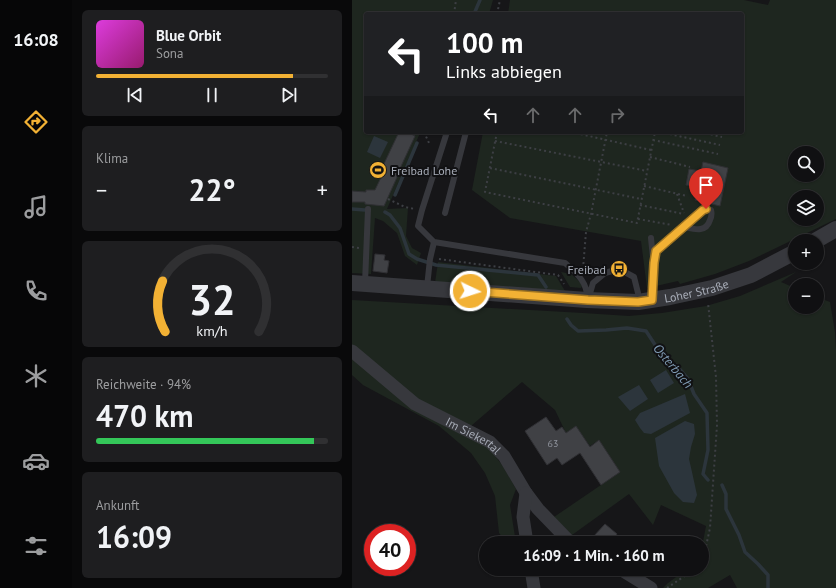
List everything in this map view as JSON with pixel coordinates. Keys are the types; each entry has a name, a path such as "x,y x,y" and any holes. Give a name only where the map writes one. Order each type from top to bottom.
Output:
{"street":[{"path":"824,236 836,229"},
{"name":"Loher Straße","path":"358,283 588,300 645,301 712,288 751,275 788,256"},
{"name":"Im Siekertal","path":"352,351 415,404 490,442 507,461 526,493 538,509 564,536"},
{"path":"526,493 523,517 526,536"},
{"path":"532,576 534,588"},
{"path":"631,576 651,588"}],"lane":[{"path":"446,134 418,226 434,242 565,263 582,281 588,291 588,300"},
{"path":"446,213 466,134"},
{"path":"358,283 368,209"},
{"path":"645,301 656,251 686,225"},
{"path":"651,238 654,263"},
{"path":"427,288 430,259 434,242"},
{"path":"588,300 593,283 605,273 619,268 634,277 638,293 645,301"}],"path":[{"path":"454,12 456,0"},
{"path":"497,12 500,0"},
{"path":"425,134 429,143"},
{"path":"497,134 485,192 637,223 654,134"},
{"path":"580,134 651,150"},
{"path":"582,281 586,232 591,214 606,134"},
{"path":"669,134 720,145"},
{"path":"709,134 722,137"},
{"path":"653,140 718,154"},
{"path":"495,141 647,171"},
{"path":"650,157 690,167"},
{"path":"490,168 641,198"},
{"path":"644,186 687,196"},
{"path":"638,219 686,225 677,194"},
{"path":"388,199 405,207"},
{"path":"640,205 684,214"},
{"path":"708,303 716,377 717,425 708,536"},
{"path":"667,588 685,576"}],"shaded area":[{"path":"352,0 493,0 490,12 364,12 364,134 420,134 387,209 408,208 406,236 412,248 421,253 417,265 405,256 397,233 383,221 375,218 371,274 352,273"},
{"path":"510,0 744,0 768,5 770,0 836,0 836,219 824,225 824,190 788,190 788,226 822,226 805,234 788,234 788,242 749,261 715,274 680,284 678,281 647,288 641,241 510,218 472,190 483,134 744,134 744,12 508,12"},
{"path":"374,136 388,142 380,158 367,152"},
{"path":"438,262 556,276 565,291 435,283"},
{"path":"561,272 571,274 580,282 582,286 581,288 570,287"},
{"path":"796,272 781,282 788,285 788,314 824,314 824,300 830,302 836,349 836,588 737,588 730,575 708,588 663,588 678,576 709,576 709,536 704,536 706,526 661,505 653,525 629,494 572,535 554,517 620,472 599,440 590,446 576,427 566,433 555,410 522,382 471,426 503,466 516,489 510,505 515,536 501,536 499,533 495,496 485,473 471,453 439,426 363,385 352,375 352,300 629,316 662,313 706,306 740,296"},
{"path":"666,370 674,383 658,393 650,380"},
{"path":"639,385 648,399 630,411 618,397"},
{"path":"685,394 690,413 651,434 644,433 635,420 640,413"},
{"path":"685,421 694,424 695,434 689,459 697,495 694,503 683,502 674,493 659,466 655,438"}],"building":[{"path":"398,134 411,134 415,136 384,206 365,204 365,202 352,202 352,191 366,192 366,190 375,190 385,169 382,168"},
{"path":"703,162 728,168 720,206 695,200 698,187 686,185 689,169 701,171"},
{"path":"375,254 385,255 384,260 389,261 387,273 373,271"},
{"path":"546,417 556,431 562,427 566,433 576,426 590,447 599,440 620,472 601,485 580,453 562,465 557,458 547,465 525,431"},
{"path":"605,524 617,534 615,536 594,536"}],"waterway":[{"path":"475,12 480,0"},
{"path":"395,195 417,143"},
{"name":"Osterbach","path":"352,209 365,210"},
{"name":"Osterbach","path":"385,212 390,215 400,228 409,254 417,259 436,265 538,275 546,287"},
{"name":"Osterbach","path":"567,319 578,331 627,328 646,331 665,360 676,365 688,379 694,394 707,413 708,450 703,474 708,480"},
{"name":"Osterbach","path":"722,485 726,494 726,509 739,535 745,552 768,575 768,588"}],"place":[{"name":"Freibad Lohe","path":"378,170"},
{"name":"Freibad","path":"619,269"}],"route":[{"path":"470,291 588,300 638,302 652,300 656,251 706,209"}]}
